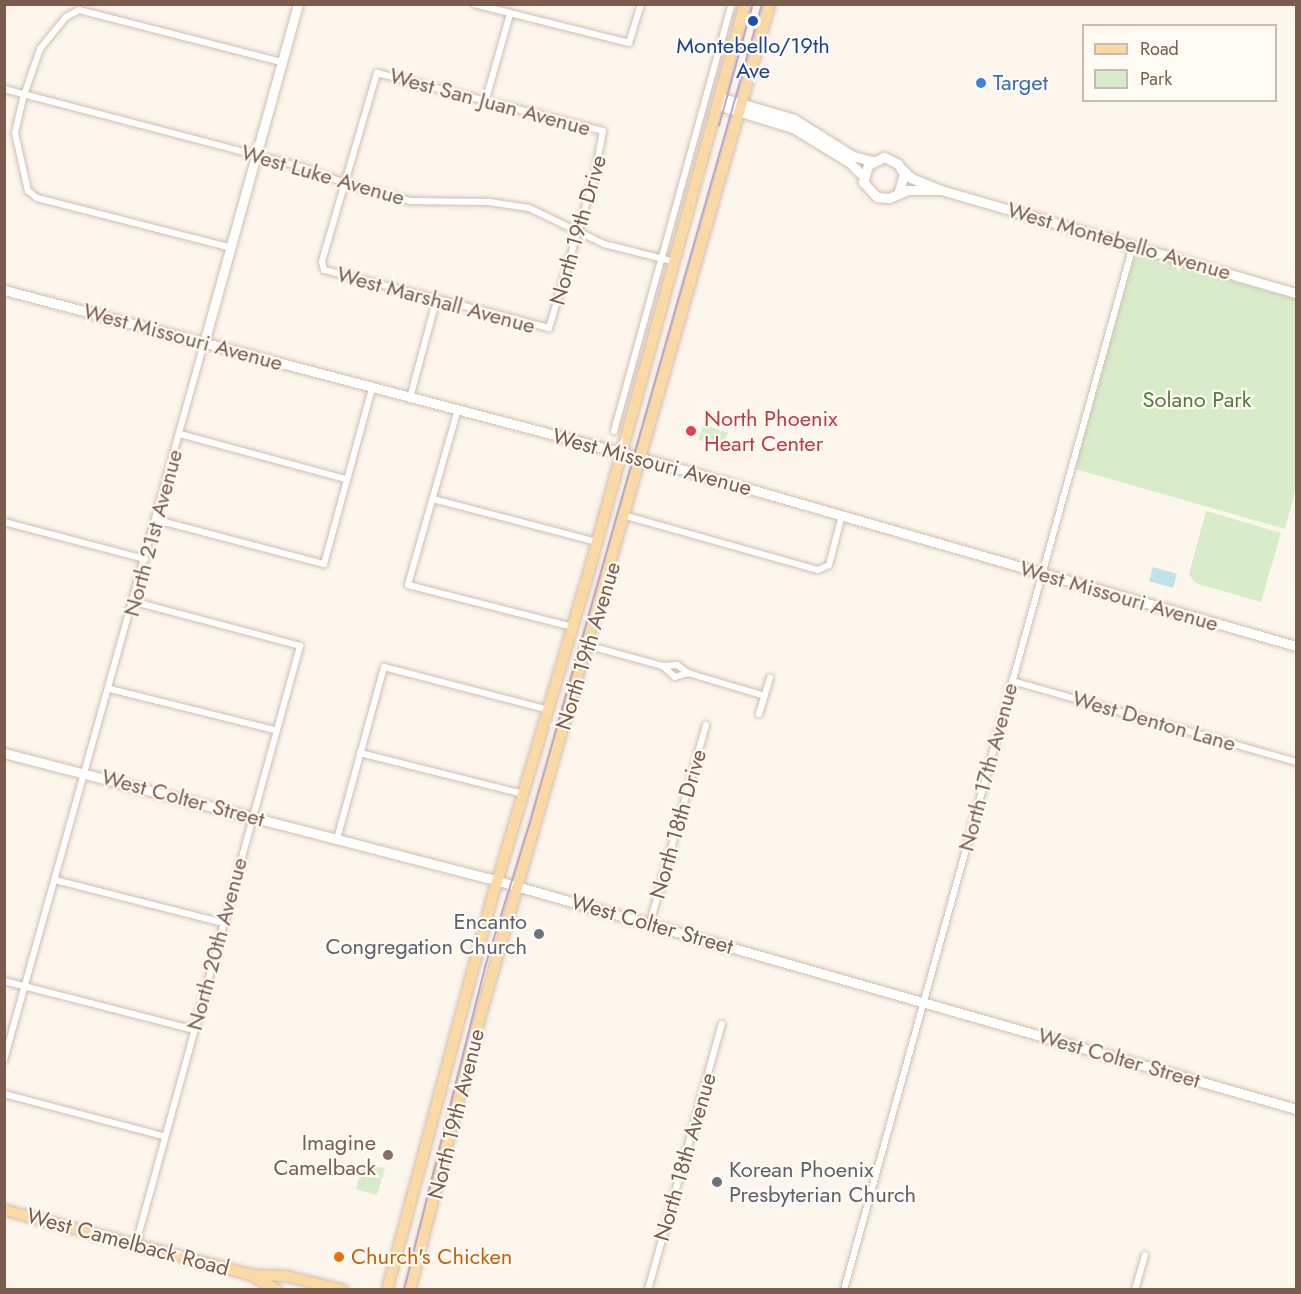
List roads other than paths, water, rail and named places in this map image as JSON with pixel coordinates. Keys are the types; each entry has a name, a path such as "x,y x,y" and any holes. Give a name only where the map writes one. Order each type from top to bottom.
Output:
{"main road":[{"name":"North 19th Avenue","path":"387,1290 498,880 597,542 619,453 675,262 745,4"},
{"name":"North 19th Avenue","path":"410,1290 473,1042 521,887 586,645 642,459 698,245 741,108 770,4"},
{"name":"West Camelback Road","path":"4,1210 251,1275 286,1276 343,1290"},
{"name":"West Camelback Road","path":"251,1275 277,1290"}],"street":[{"name":"North 21st Avenue","path":"4,1060 27,987 55,880 135,602 298,4"},
{"path":"474,4 629,43 641,4"},
{"path":"614,431 732,4"},
{"path":"232,248 36,198 28,191 15,133 24,95 40,49 71,13 85,10 282,62"},
{"path":"486,99 510,14"},
{"name":"West San Juan Avenue","path":"343,183 377,73 486,99 603,132"},
{"name":"West Luke Avenue","path":"4,89 257,156 410,201 513,205 550,216 604,244 675,262"},
{"path":"718,101 793,128 849,162 863,176 872,161"},
{"path":"741,108 794,119 853,156 872,161 889,158 902,169 904,180 899,191"},
{"name":"North 19th Drive","path":"549,328 579,231 603,132"},
{"name":"West Montebello Avenue","path":"902,169 911,178 941,190 1296,292"},
{"name":"West Montebello Avenue","path":"863,176 871,194 883,198 899,191 941,190"},
{"name":"West Marshall Avenue","path":"343,183 321,261 324,270 436,301 549,328"},
{"name":"North 17th Avenue","path":"844,1290 1133,246"},
{"name":"West Missouri Avenue","path":"4,290 642,459 1296,646"},
{"path":"410,398 436,301"},
{"path":"157,520 324,564 372,389"},
{"path":"458,410 408,585 573,627"},
{"path":"180,434 346,479"},
{"path":"433,499 597,542"},
{"path":"626,516 825,570 842,516"},
{"path":"4,522 145,559"},
{"name":"North 20th Avenue","path":"135,602 300,646 251,817 195,1030 163,1136 136,1244"},
{"path":"586,645 663,666 677,665 688,673 765,696"},
{"path":"663,666 675,677 688,673"},
{"path":"337,839 384,667 549,710"},
{"path":"759,714 770,678"},
{"name":"West Denton Lane","path":"1012,681 1296,762"},
{"path":"110,689 275,730"},
{"name":"North 18th Drive","path":"650,923 706,725"},
{"name":"West Colter Street","path":"4,753 87,772 251,817 498,880 1296,1109"},
{"path":"360,753 523,794"},
{"path":"55,880 224,923"},
{"path":"4,981 195,1030"},
{"name":"North 18th Avenue","path":"648,1290 722,1024"},
{"path":"4,1095 163,1136"},
{"path":"1135,1290 1145,1255"}],"water":[{"path":"1153,567 1177,574 1173,588 1149,581"}],"tram line":[{"path":"404,1290 485,967 529,826 762,4"},
{"path":"719,126 752,7"}],"place":[{"name":"Montebello/19th Ave","path":"753,21"},
{"name":"Target","path":"981,83"},
{"name":"North Phoenix Heart Center","path":"691,431"},
{"name":"Encanto Congregation Church","path":"539,934"},
{"name":"Imagine Camelback","path":"388,1155"},
{"name":"Korean Phoenix Presbyterian Church","path":"717,1182"},
{"name":"Church's Chicken","path":"339,1257"}],"park label":[{"name":"Solano Park","path":"1197,400"}]}
